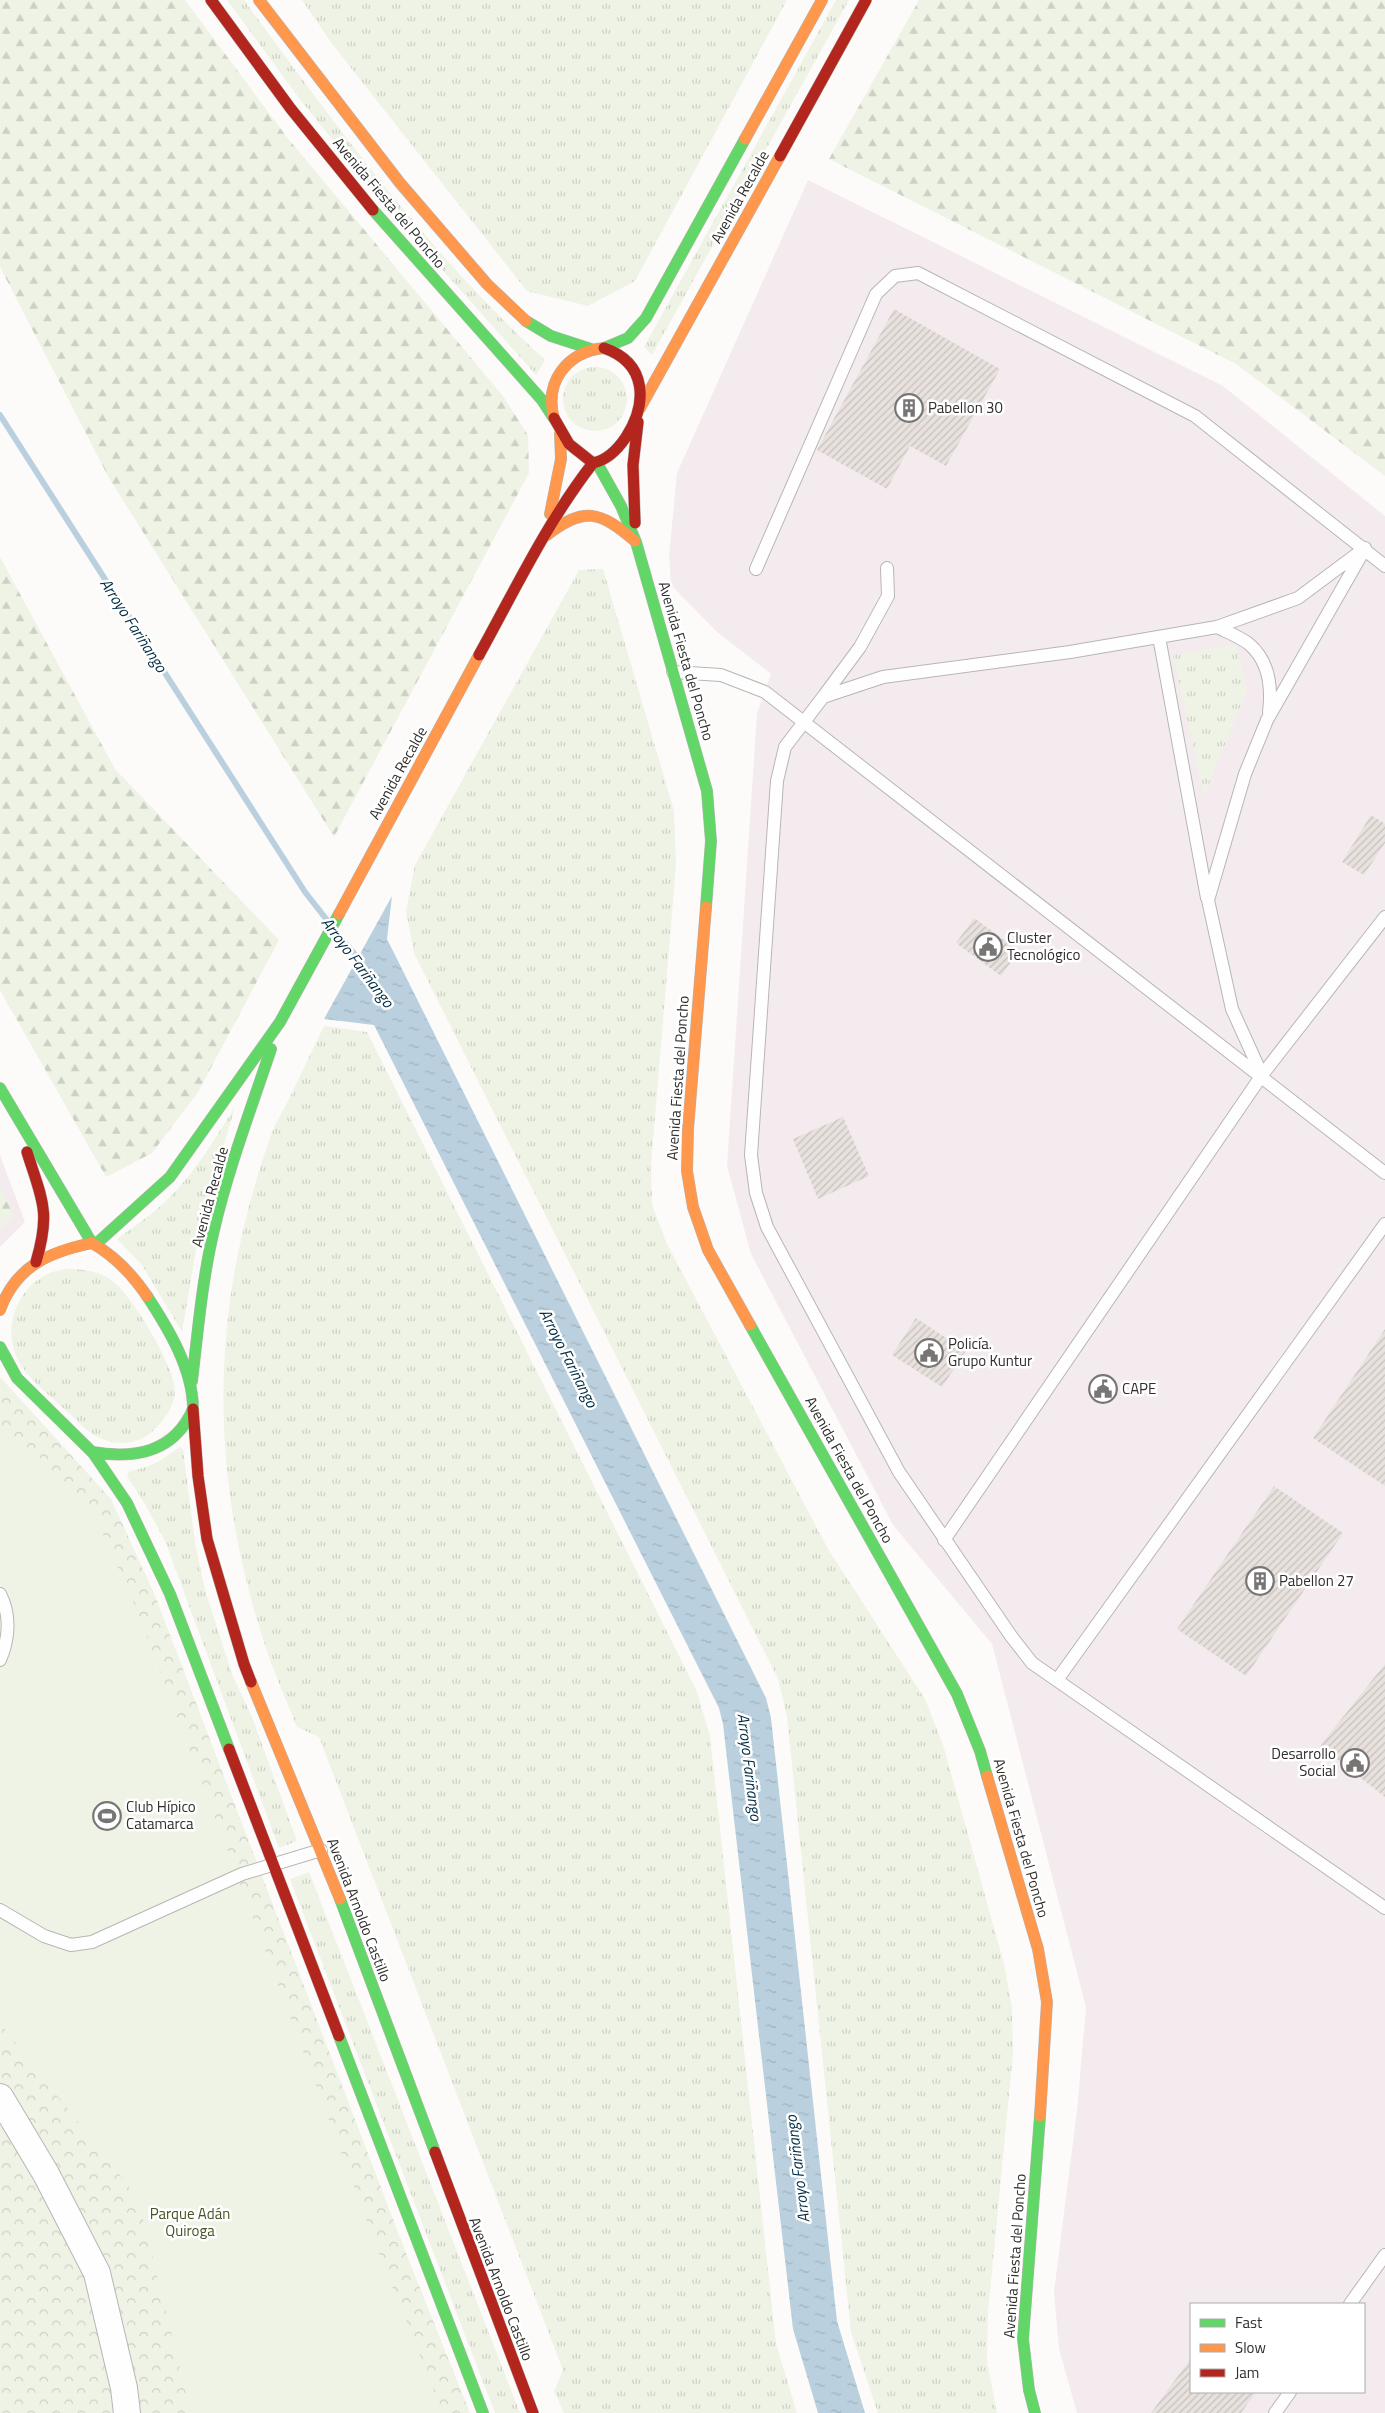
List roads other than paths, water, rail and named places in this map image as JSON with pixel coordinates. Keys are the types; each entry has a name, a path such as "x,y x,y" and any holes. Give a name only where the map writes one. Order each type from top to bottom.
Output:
{"main road":[{"name":"Avenida Fiesta del Poncho","path":"211,0 291,109 380,219 542,400 554,418"},
{"name":"Avenida Fiesta del Poncho","path":"259,0 321,85 410,196 508,306 530,324 549,335 568,343 591,349"},
{"name":"Avenida Recalde","path":"604,348 618,344 628,338 646,318 822,0"},
{"name":"Avenida Recalde","path":"639,411 866,0"},
{"path":"604,348 622,355 630,362 637,374 639,411 618,448 595,463 579,456 560,434 554,418 551,400 556,377 565,365 578,355 591,349 604,348"},
{"name":"Avenida Fiesta del Poncho","path":"636,542 633,465 639,411"},
{"name":"Avenida Recalde","path":"543,538 555,500 561,459 560,434"},
{"name":"Avenida Fiesta del Poncho","path":"595,463 621,506 636,542 707,791 711,841 688,1130 687,1171 693,1207 708,1250 957,1694 980,1752 1038,1950 1047,2002 1045,2056 1026,2279 1024,2339 1029,2390 1035,2413"},
{"name":"Avenida Recalde","path":"94,1243 135,1210 170,1176 280,1022 543,538 595,463"},
{"path":"543,538 569,519 588,516 606,519 636,542"},
{"name":"Avenida Recalde","path":"192,1385 202,1301 214,1230 280,1022"},
{"path":"0,1088 18,1124 75,1208 94,1243 118,1260 143,1291 179,1352 192,1385"},
{"path":"18,1124 43,1204 44,1234 36,1262"},
{"path":"0,1310 2,1301 14,1280 36,1262 63,1249 94,1243"},
{"path":"0,1282 14,1280"},
{"path":"0,1347 12,1373"},
{"path":"0,1363 92,1452 120,1490 142,1529 170,1594 483,2413"},
{"name":"Avenida Arnoldo Castillo","path":"192,1385 198,1476 207,1539 244,1664 321,1850 533,2413"},
{"path":"92,1452 116,1456 140,1455 161,1445 179,1431 193,1409"}],"street":[{"path":"0,2097 46,2174 97,2273 124,2388 127,2413"}],"lane":[{"path":"756,569 876,294 895,276 918,273 1195,416 1365,548 1385,566"},
{"path":"823,697 883,677 1070,652 1218,627 1298,598 1365,548"},
{"path":"1208,900 1245,774 1268,720 1365,548"},
{"path":"887,568 888,596 860,647 785,747 777,781 751,1155 756,1193 767,1227 898,1472 1032,1663 1385,1908"},
{"path":"1218,627 1249,644 1264,665 1272,691 1268,720"},
{"path":"1159,637 1208,900 1232,1009 1262,1075"},
{"path":"673,672 721,675 765,692 1262,1075 1385,1173"},
{"path":"944,1540 1262,1075 1385,916"},
{"path":"1058,1680 1385,1224"},
{"path":"0,1594 6,1606 8,1643 0,1660"},
{"path":"0,1910 44,1936 70,1945 92,1942 242,1874 274,1866 321,1850"},
{"path":"1351,2303 1385,2254"},
{"path":"1275,2413 1289,2393"}],"water":[{"path":"392,896 387,939 766,1698 771,1718 837,2321 865,2413 818,2413 793,2329 723,1724 719,1708 374,1025 324,1019"}],"waterway":[{"name":"Arroyo Fariñango","path":"0,415 305,892 327,920"},
{"name":"Arroyo Fariñango","path":"336,932 362,963"}],"place":[{"name":"Pabellon 30","path":"909,408"},
{"name":"Cluster Tecnológico","path":"988,947"},
{"name":"Policía. Grupo Kuntur","path":"929,1353"},
{"name":"CAPE","path":"1103,1389"},
{"name":"Pabellon 27","path":"1260,1581"},
{"name":"Desarrollo Social","path":"1355,1763"},
{"name":"Club Hípico Catamarca","path":"107,1816"}],"park label":[{"name":"Parque Adán Quiroga","path":"190,2222"}]}
